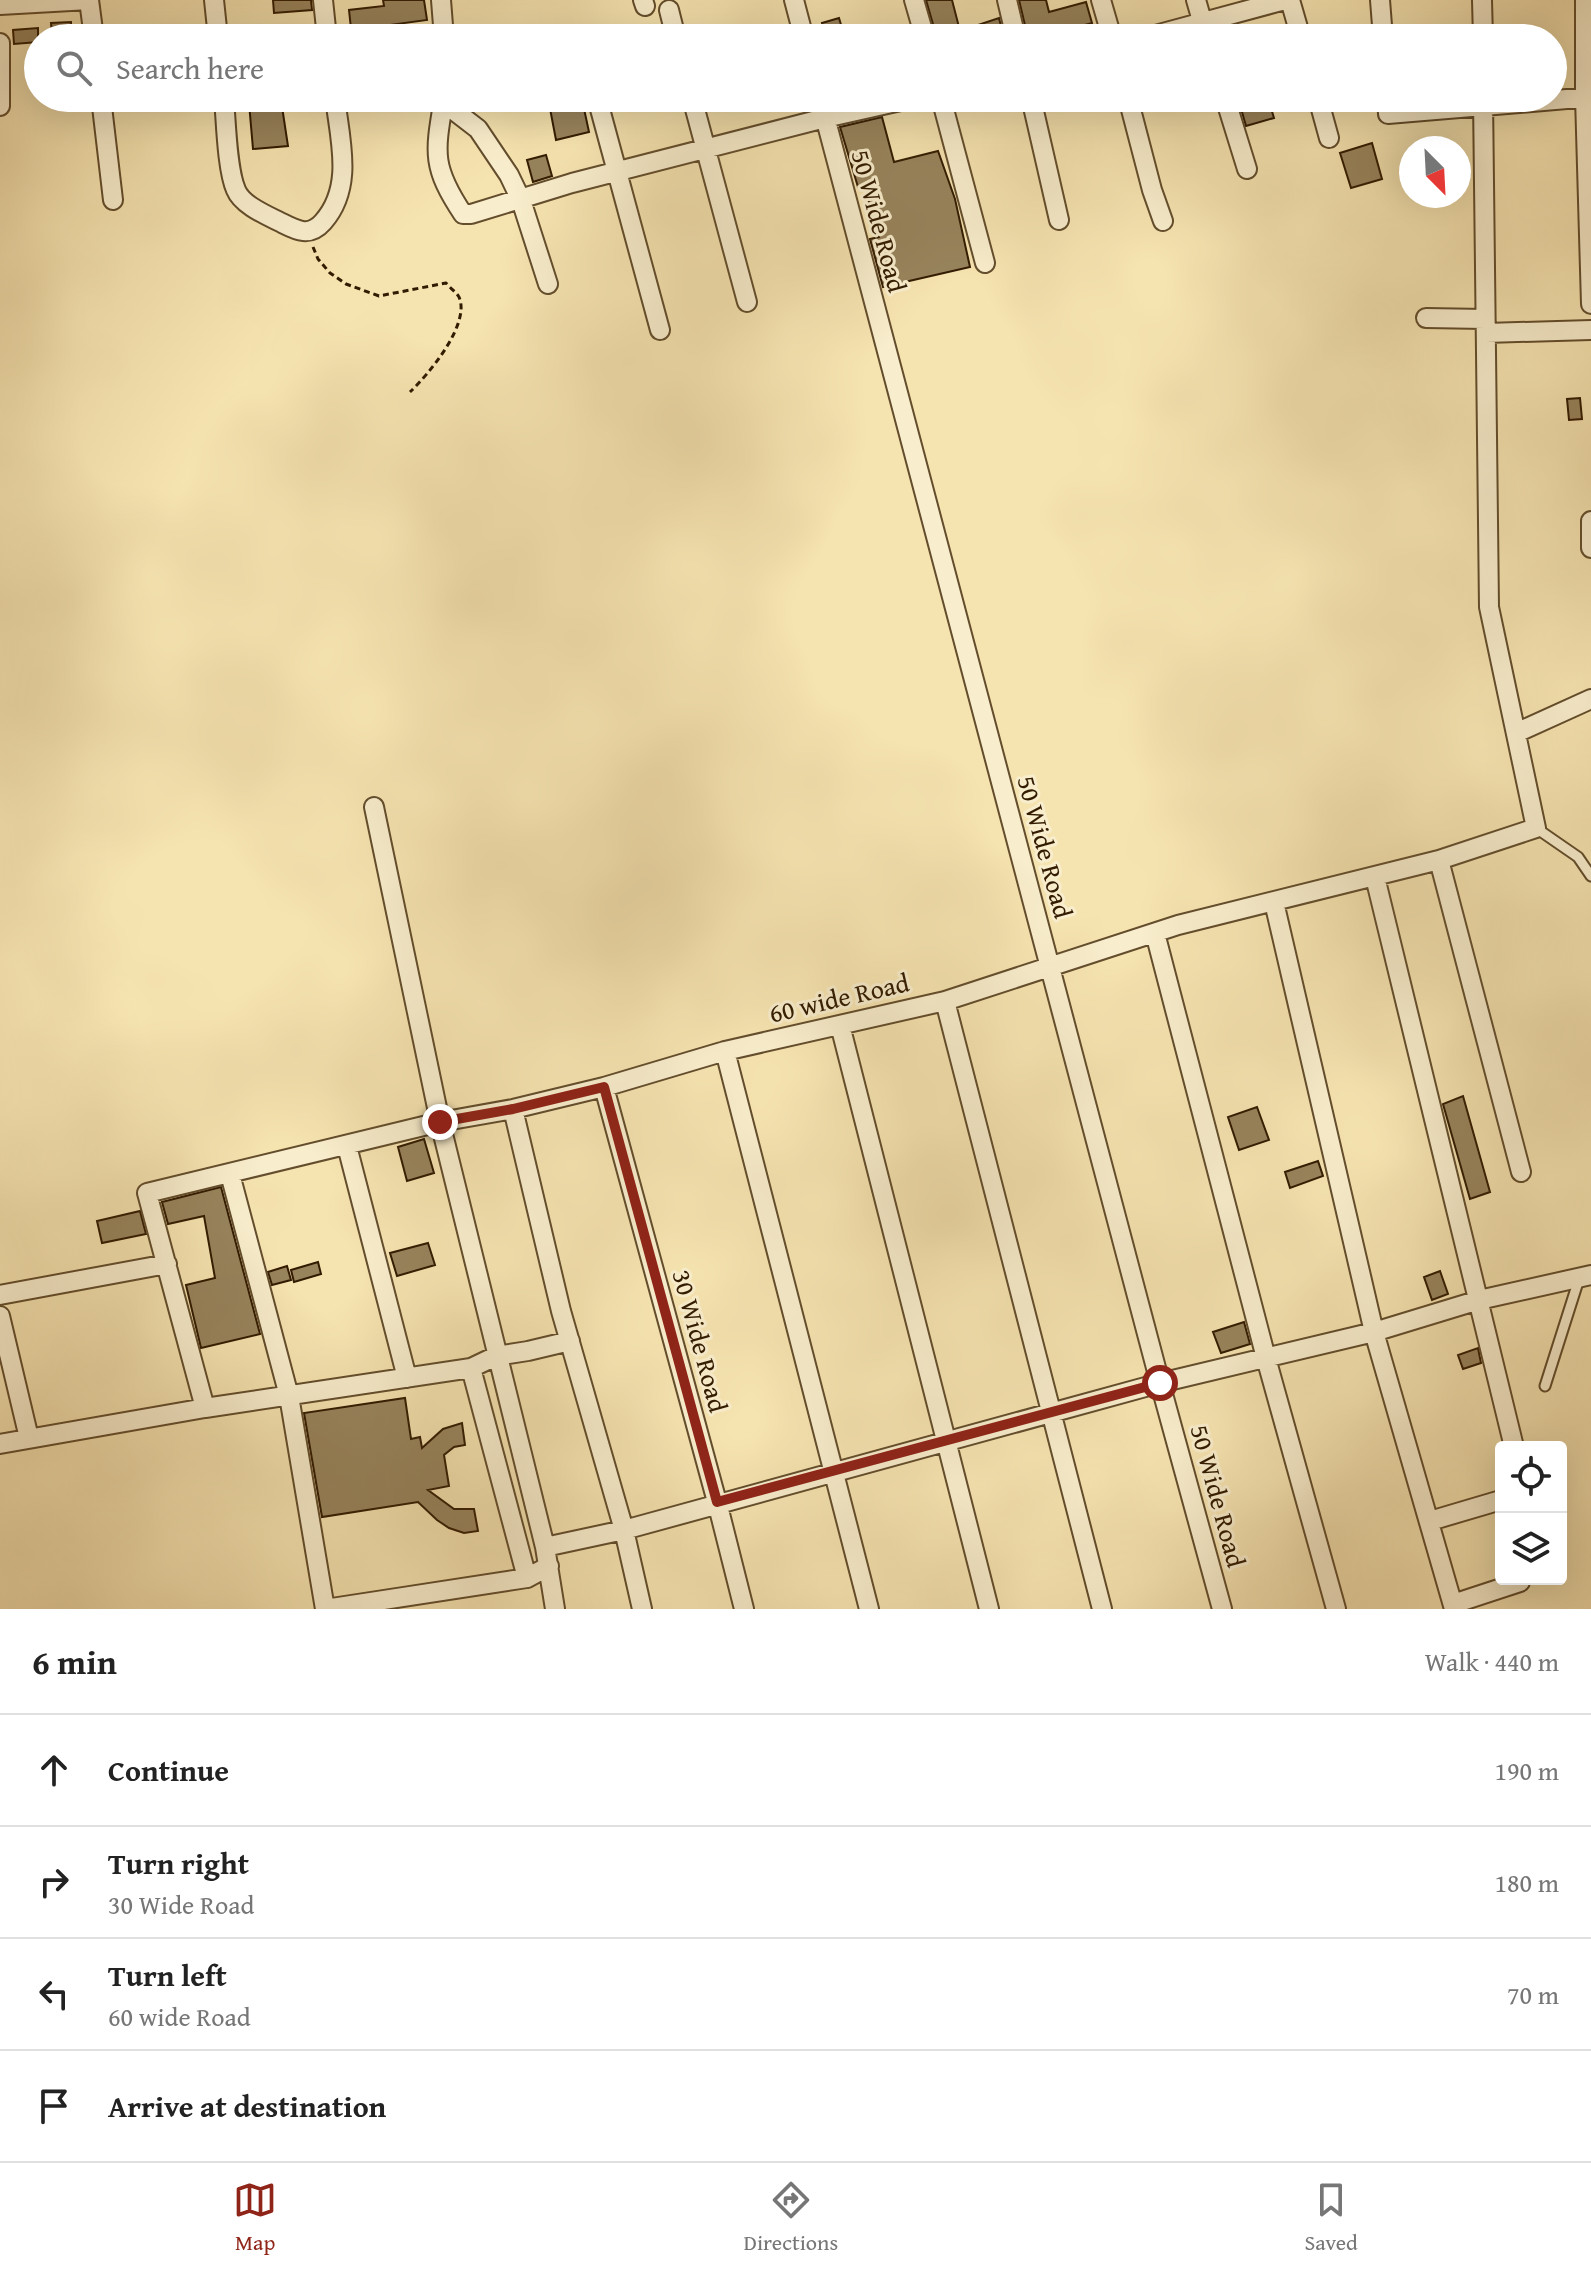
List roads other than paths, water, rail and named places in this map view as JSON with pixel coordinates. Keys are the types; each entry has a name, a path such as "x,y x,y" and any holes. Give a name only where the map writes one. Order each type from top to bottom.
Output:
{"street":[{"path":"0,5 89,0 92,24"},
{"path":"214,0 217,24"},
{"path":"323,0 326,24"},
{"path":"441,0 443,24"},
{"path":"794,0 800,24"},
{"path":"914,0 921,24"},
{"path":"1007,0 1013,24"},
{"path":"1101,0 1108,24"},
{"path":"1196,0 1202,24"},
{"path":"1221,24 1288,0 1296,24"},
{"path":"1380,0 1382,24"},
{"path":"1482,0 1483,24"},
{"path":"1585,0 1591,304"},
{"path":"669,10 672,24"},
{"path":"0,43 0,106"},
{"path":"1567,98 1588,97"},
{"path":"103,112 113,200"},
{"path":"226,112 236,191 250,205 276,220 298,231 310,232 319,227 339,198 342,158 337,112"},
{"path":"441,112 436,153 441,176 463,214 485,211 572,183 852,112"},
{"path":"457,112 478,129 509,175 521,200 548,284"},
{"path":"601,112 660,330"},
{"path":"696,112 747,302"},
{"name":"50 Wide Road","path":"824,112 1222,1609"},
{"path":"945,112 985,263"},
{"path":"1034,112 1059,220"},
{"path":"1132,112 1163,221"},
{"path":"1229,112 1247,169"},
{"path":"1322,112 1329,138"},
{"path":"1483,112 1489,607 1536,828"},
{"path":"1426,318 1486,326 1591,330"},
{"path":"1591,521 1591,548"},
{"path":"1516,733 1591,699"},
{"path":"374,807 440,1122 545,1547 555,1609"},
{"name":"60 wide Road","path":"167,1264 147,1193 440,1122 513,1109 604,1087 725,1051 945,1001 1178,925 1439,860 1536,828"},
{"path":"1439,860 1521,1172"},
{"path":"1375,877 1513,1441"},
{"path":"1274,902 1374,1332 1454,1607 1512,1585"},
{"path":"1155,933 1266,1358 1336,1609"},
{"path":"945,1001 1102,1609"},
{"path":"840,1025 989,1609"},
{"path":"725,1051 869,1609"},
{"name":"30 Wide Road","path":"604,1087 744,1609"},
{"path":"513,1109 570,1341 624,1530 642,1609"},
{"path":"347,1146 407,1378"},
{"path":"230,1174 289,1396 325,1609 527,1578 549,1566"},
{"path":"0,1295 167,1264 205,1408"},
{"path":"545,1547 624,1530 717,1502 1160,1383 1374,1332 1479,1300 1585,1277"},
{"path":"0,1316 29,1438"},
{"path":"0,1444 205,1408 471,1368 496,1356 570,1341"},
{"path":"471,1368 527,1578"},
{"path":"1430,1521 1495,1502"}],"lane":[{"path":"1536,828 1578,857 1591,876"},
{"path":"1545,1386 1585,1277"}]}
